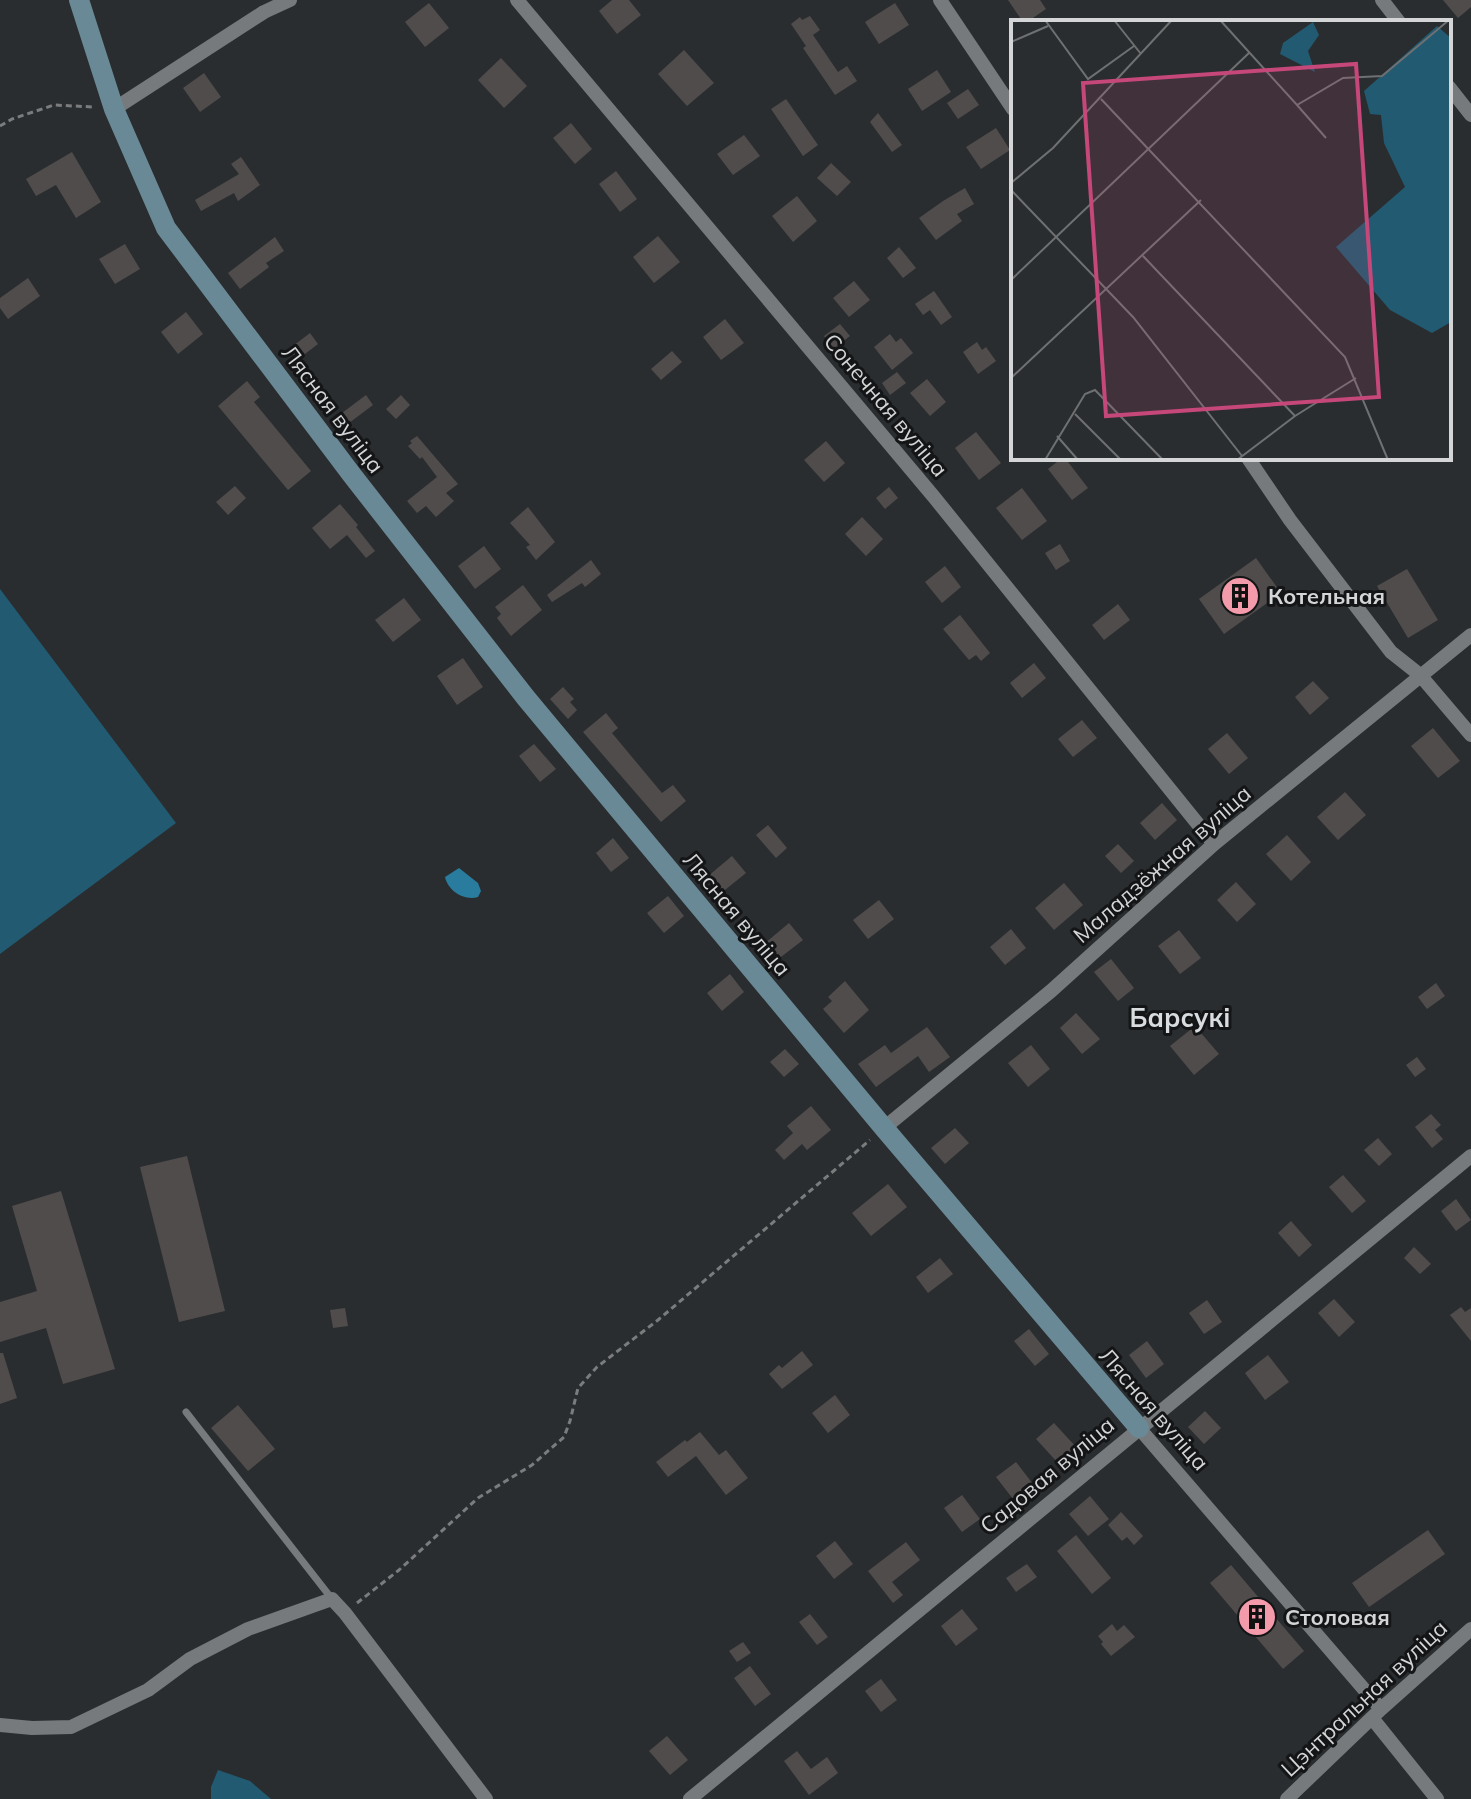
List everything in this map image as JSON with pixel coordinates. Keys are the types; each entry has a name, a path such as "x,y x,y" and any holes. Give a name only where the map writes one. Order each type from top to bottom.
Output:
{"street":[{"name":"Лясная вуліца","path":"79,0 114,109 166,228 324,438 526,698 1377,1713 1437,1799"},
{"path":"114,109 264,12 290,0"},
{"name":"Сонечная вуліца","path":"517,0 934,497 1214,844"},
{"path":"940,0 1011,106"},
{"path":"1382,0 1397,20"},
{"path":"1451,90 1471,115"},
{"path":"1249,460 1290,520 1391,652 1420,675 1471,735"},
{"name":"Маладзёжная вуліца","path":"884,1128 1051,991 1214,844 1471,635"},
{"name":"Садовая вуліца","path":"690,1799 1471,1156"},
{"path":"0,1725 71,1727 148,1690 190,1659 248,1629 332,1599 486,1799"},
{"name":"Цэнтральная вуліца","path":"1287,1799 1471,1629"}],"lane":[{"path":"186,1412 332,1599"}],"path":[{"path":"0,126 54,105 114,109"},
{"path":"345,1613 399,1570 478,1498 532,1465 564,1437 578,1388 597,1367 658,1320 884,1128"}],"shaded area":[{"path":"0,589 176,823 0,954"},
{"path":"459,868 478,883 481,891 478,897 462,896 449,887 445,877"},
{"path":"218,1770 250,1781 271,1799 211,1799 211,1787"}],"building":[{"path":"612,0 629,0 641,15 617,34 599,11"},
{"path":"1008,0 1040,0 1046,9 1030,20 1022,20"},
{"path":"1443,0 1471,0 1471,7 1458,18"},
{"path":"429,3 449,28 425,47 405,22"},
{"path":"895,3 909,25 879,44 865,22"},
{"path":"810,16 820,30 813,35 838,72 847,66 857,81 835,95 803,48 806,46 791,24 800,17 802,20"},
{"path":"684,50 714,83 687,106 658,74"},
{"path":"501,58 527,86 504,108 478,80"},
{"path":"937,70 951,92 922,111 908,89"},
{"path":"204,73 221,97 200,112 183,88"},
{"path":"968,89 979,105 958,119 947,103"},
{"path":"786,99 818,145 803,156 771,109"},
{"path":"878,113 902,145 892,152 870,122"},
{"path":"571,123 592,149 575,164 553,138"},
{"path":"996,128 1010,150 981,169 966,147"},
{"path":"744,135 760,156 733,175 717,154"},
{"path":"72,152 101,202 76,218 56,185 36,196 26,179"},
{"path":"241,157 260,185 238,201 234,193 201,211 195,200 239,174 231,164"},
{"path":"831,163 851,182 837,196 817,178"},
{"path":"616,171 637,199 620,212 599,184"},
{"path":"965,188 974,204 957,214 962,221 936,240 919,218"},
{"path":"797,196 817,221 793,242 772,216"},
{"path":"658,236 680,262 654,283 633,257"},
{"path":"275,237 284,251 266,263 269,267 240,289 228,273"},
{"path":"125,244 140,269 115,284 99,259"},
{"path":"899,247 916,268 903,278 887,258"},
{"path":"28,278 40,296 8,319 0,308 0,298"},
{"path":"854,281 870,300 849,317 833,298"},
{"path":"934,291 952,317 941,325 930,310 923,315 915,304"},
{"path":"186,312 203,334 178,354 161,332"},
{"path":"725,319 744,343 721,360 703,337"},
{"path":"840,324 850,336 833,349 824,336"},
{"path":"310,333 318,344 297,360 289,349"},
{"path":"890,334 896,342 901,338 913,353 892,370 874,347"},
{"path":"977,342 982,350 986,347 996,361 978,374 963,352"},
{"path":"672,351 682,362 661,380 651,369"},
{"path":"897,372 906,383 890,395 882,383"},
{"path":"927,379 946,402 930,416 910,393"},
{"path":"247,381 260,397 254,402 311,471 288,490 218,406"},
{"path":"366,395 373,405 345,426 338,416"},
{"path":"401,395 410,405 396,419 386,409"},
{"path":"976,432 1001,463 979,480 955,448"},
{"path":"417,436 458,484 446,493 454,501 436,517 426,506 417,513 407,501 437,477 422,457 420,459 408,446"},
{"path":"826,441 845,463 824,482 804,460"},
{"path":"1059,460 1067,460 1088,488 1072,500 1048,469"},
{"path":"235,486 246,498 228,515 216,502"},
{"path":"889,487 898,498 885,509 876,498"},
{"path":"1022,488 1047,521 1022,540 996,508"},
{"path":"340,504 375,551 366,558 347,535 330,549 312,528"},
{"path":"528,507 555,542 536,560 526,547 530,545 510,523"},
{"path":"862,517 883,539 866,556 845,534"},
{"path":"1060,544 1070,561 1056,570 1045,553"},
{"path":"484,546 501,569 475,589 458,566"},
{"name":"Котельная","path":"1256,558 1281,593 1224,634 1199,599"},
{"path":"591,560 601,574 585,587 582,583 552,602 547,595"},
{"path":"945,566 961,587 942,603 925,582"},
{"path":"1407,569 1438,620 1408,638 1377,586"},
{"path":"523,585 542,610 511,636 497,618 501,614 495,607"},
{"path":"404,598 421,620 393,642 375,620"},
{"path":"1118,604 1130,620 1104,640 1092,625"},
{"path":"960,615 990,653 981,661 976,655 969,660 943,629"},
{"path":"463,658 483,687 457,705 437,676"},
{"path":"1034,663 1046,678 1022,698 1010,683"},
{"path":"1313,681 1329,698 1310,715 1295,697"},
{"path":"563,687 574,699 570,702 577,710 568,719 550,699"},
{"path":"606,713 618,728 612,733 662,793 673,785 686,801 661,822 583,732"},
{"path":"1082,720 1097,738 1073,757 1058,739"},
{"path":"1433,728 1460,761 1438,778 1411,746"},
{"path":"1227,733 1248,758 1229,774 1208,749"},
{"path":"534,744 556,769 540,782 519,756"},
{"path":"1345,792 1366,815 1338,840 1317,817"},
{"path":"1162,803 1177,820 1155,840 1140,823"},
{"path":"768,825 787,848 776,858 756,835"},
{"path":"1287,835 1311,862 1291,881 1266,854"},
{"path":"613,838 629,858 611,872 596,853"},
{"path":"1118,844 1134,861 1121,873 1105,856"},
{"path":"732,856 746,873 720,894 707,877"},
{"path":"1236,882 1256,904 1237,922 1217,900"},
{"path":"1064,883 1083,905 1054,930 1035,908"},
{"path":"668,896 684,916 664,933 647,913"},
{"path":"879,900 894,919 868,939 853,920"},
{"path":"789,923 803,940 777,960 764,944"},
{"path":"1011,929 1026,948 1005,965 990,947"},
{"path":"1179,930 1201,958 1180,974 1158,946"},
{"path":"1111,959 1134,988 1118,1001 1094,972"},
{"path":"730,974 744,992 722,1011 707,993"},
{"path":"845,981 869,1010 844,1033 823,1009 832,1001 828,997"},
{"path":"1436,983 1445,996 1427,1009 1418,997"},
{"path":"1076,1013 1100,1039 1082,1054 1060,1028"},
{"path":"1195,1026 1219,1054 1194,1075 1170,1046"},
{"path":"927,1027 950,1057 929,1072 918,1056 876,1087 858,1064 885,1045 891,1053"},
{"path":"1031,1045 1050,1069 1028,1087 1008,1063"},
{"path":"785,1049 799,1064 784,1077 770,1062"},
{"path":"1417,1057 1426,1069 1415,1077 1406,1065"},
{"path":"811,1106 831,1130 807,1150 802,1144 784,1160 775,1150 793,1133 787,1126"},
{"path":"1431,1114 1441,1125 1435,1130 1443,1139 1432,1148 1415,1127"},
{"path":"955,1128 969,1143 945,1164 931,1148"},
{"path":"1378,1138 1392,1154 1379,1166 1364,1150"},
{"path":"187,1156 225,1311 179,1322 140,1167"},
{"path":"1343,1175 1366,1201 1352,1213 1329,1187"},
{"path":"888,1184 907,1207 871,1236 852,1213"},
{"path":"61,1191 115,1369 63,1384 46,1328 0,1342 0,1302 37,1291 12,1206"},
{"path":"1456,1199 1471,1220 1456,1231 1441,1211"},
{"path":"1291,1221 1312,1245 1299,1257 1278,1233"},
{"path":"1414,1247 1431,1264 1420,1274 1404,1258"},
{"path":"940,1258 953,1274 928,1293 916,1277"},
{"path":"1334,1299 1355,1322 1339,1337 1318,1313"},
{"path":"1207,1300 1222,1322 1204,1334 1189,1313"},
{"path":"1461,1307 1465,1312 1471,1308 1471,1341 1450,1315"},
{"path":"345,1308 348,1326 333,1328 330,1310"},
{"path":"1029,1329 1049,1354 1035,1366 1014,1341"},
{"path":"1147,1341 1164,1364 1146,1378 1129,1355"},
{"path":"802,1351 813,1365 782,1389 769,1374 779,1365 782,1368"},
{"path":"0,1353 3,1353 17,1398 0,1404"},
{"path":"1268,1355 1289,1382 1265,1400 1245,1373"},
{"path":"835,1395 850,1415 828,1433 812,1413"},
{"path":"238,1405 275,1449 248,1471 211,1428"},
{"path":"1205,1411 1221,1428 1204,1444 1188,1427"},
{"path":"1054,1423 1076,1447 1058,1463 1036,1439"},
{"path":"700,1432 719,1455 726,1450 748,1478 726,1495 696,1456 668,1477 656,1462"},
{"path":"1016,1462 1033,1484 1013,1499 996,1477"},
{"path":"962,1495 980,1519 962,1532 944,1508"},
{"path":"1090,1496 1109,1519 1088,1536 1069,1514"},
{"path":"1121,1512 1143,1536 1134,1545 1127,1537 1122,1541 1108,1525"},
{"path":"1428,1530 1445,1554 1369,1607 1352,1583"},
{"path":"1076,1535 1111,1578 1092,1594 1057,1551"},
{"path":"835,1541 853,1564 834,1579 816,1556"},
{"path":"906,1542 920,1560 892,1582 903,1595 893,1603 868,1571"},
{"path":"1027,1564 1037,1577 1016,1592 1006,1578"},
{"name":"Столовая","path":"1231,1565 1304,1651 1283,1669 1210,1583"},
{"path":"962,1609 978,1629 956,1646 941,1626"},
{"path":"810,1614 828,1637 817,1645 799,1622"},
{"path":"1112,1624 1117,1631 1124,1625 1135,1637 1111,1656 1098,1636"},
{"path":"743,1642 751,1653 737,1662 729,1651"},
{"path":"750,1666 771,1694 755,1706 734,1678"},
{"path":"881,1679 897,1700 881,1712 865,1691"},
{"path":"667,1736 688,1760 670,1775 649,1751"},
{"path":"797,1751 811,1769 827,1757 838,1773 809,1795 784,1761"}],"place":[{"name":"Котельная","path":"1240,596"},
{"name":"Столовая","path":"1257,1617"}],"district":[{"name":"Барсукі","path":"1180,1018"}]}
